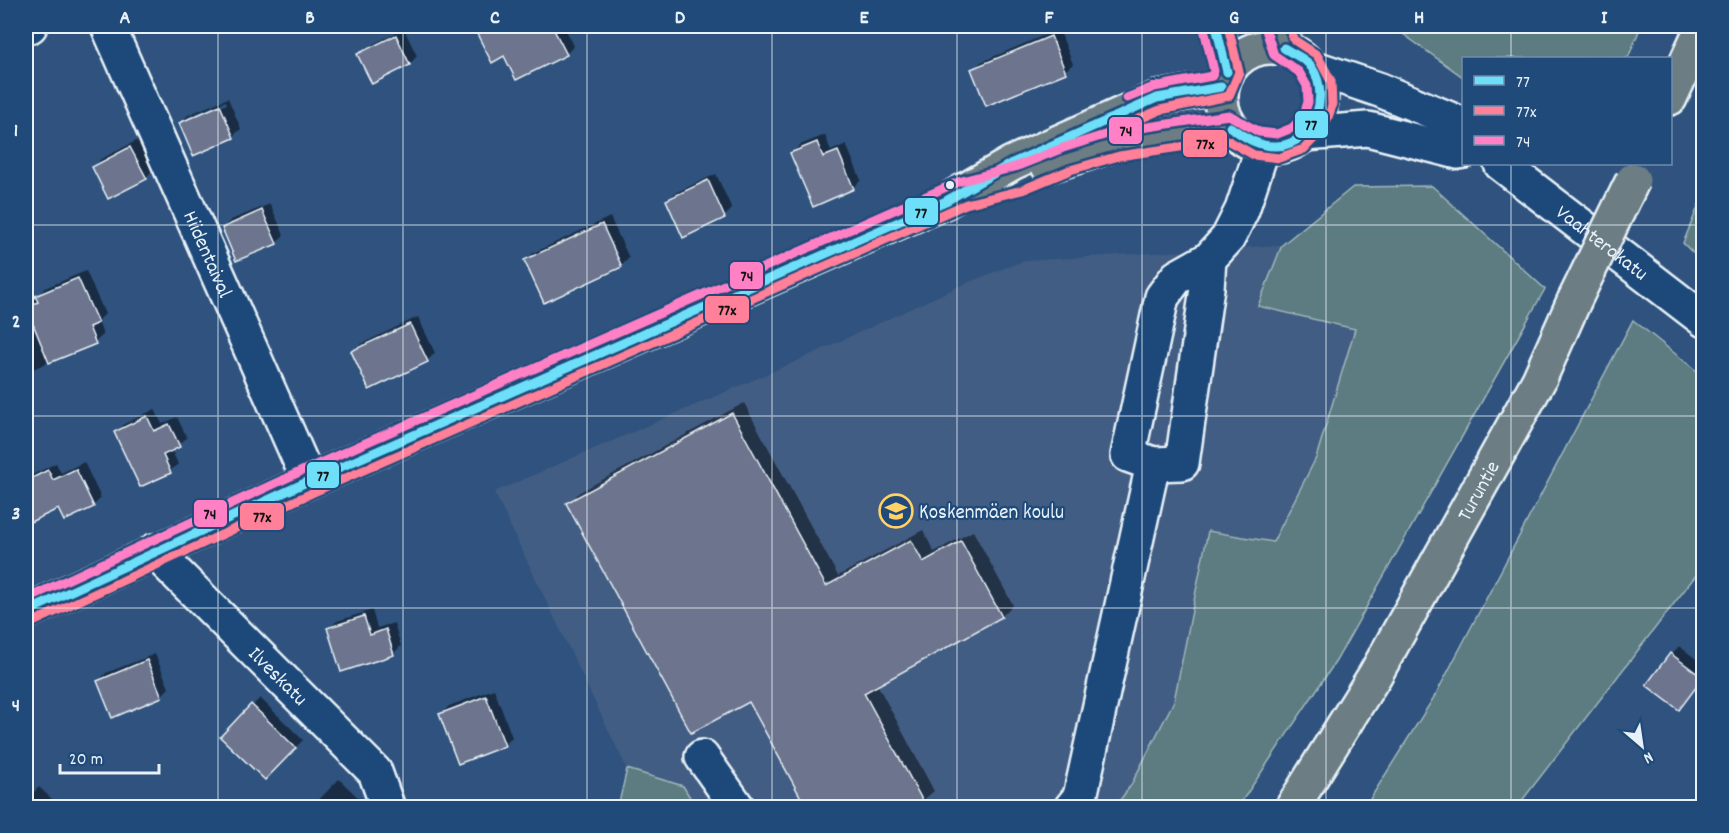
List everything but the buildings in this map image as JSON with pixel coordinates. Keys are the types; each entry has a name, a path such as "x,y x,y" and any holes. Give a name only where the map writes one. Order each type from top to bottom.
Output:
{"main road":[{"path":"26,612 309,481 962,193 1032,154 1157,98 1224,79 1238,59 1252,50 1268,46 1280,37 1312,67 1322,94 1317,116 1305,134 1285,146 1263,147 1242,139 1230,127 1220,101 1224,79 1215,26"},
{"path":"1672,96 1703,26"},
{"path":"962,193 1019,178 1066,159 1116,144 1230,127"},
{"name":"Turuntie","path":"1292,807 1375,675 1528,401 1637,172"}],"street":[{"path":"26,27 30,26"},
{"name":"Hiidentaival","path":"108,26 309,481"},
{"path":"1312,67 1380,90 1462,124"},
{"path":"1305,134 1368,129 1462,151"},
{"path":"1209,259 1208,288 1182,463 1153,464 1128,455 1162,297 1177,277 1209,259 1228,238 1242,210 1263,147"},
{"name":"Vaahterakatu","path":"1502,165 1704,320"},
{"path":"1071,807 1080,797 1153,464"},
{"name":"Ilveskatu","path":"154,551 375,772 388,807"},
{"path":"702,758 738,807"}],"shaded area":[{"name":"Koskenmäen koulu","path":"1282,245 1258,306 1355,329 1316,458 1273,542 1208,531 1174,701 1131,785 1115,807 696,807 683,786 627,769 494,492 797,361 964,284 1023,261"}],"green space":[{"path":"1392,26 1641,26 1628,57 1462,57 1462,76"},
{"path":"1432,186 1545,289 1336,661 1238,807 1115,807 1131,785 1174,701 1208,531 1273,542 1316,458 1355,329 1258,306 1282,245 1353,187"},
{"path":"1703,195 1703,263 1683,243"},
{"path":"1633,320 1703,376 1703,566 1517,807 1365,807 1436,694"},
{"path":"627,769 683,786 696,807 618,807"}],"transit line":[{"name":"77","path":"1216,26 1227,72"},
{"name":"77x","path":"1137,120 1160,110 1229,96 1239,72 1228,26"},
{"name":"77x","path":"31,623 314,492 966,204 1022,190 1070,170 1119,156 1227,140 1254,155 1279,158 1304,149 1324,128 1332,106 1331,81 1317,55 1294,40 1289,26"},
{"name":"74","path":"1127,98 1154,87 1212,76 1214,71 1204,29"},
{"name":"74","path":"26,599 304,470 958,182 1015,167 1063,148 1114,132 1229,115 1259,132 1277,134 1292,128 1303,117 1308,102 1307,86 1299,72 1274,55 1266,30"},
{"name":"77","path":"1230,127 1258,143 1277,146 1291,143 1311,126 1319,101 1319,87 1315,74 1306,61 1284,48"},
{"name":"77","path":"26,612 309,481 946,201 1012,163 1157,98 1221,87"}],"place":[{"name":"Koskenmäen koulu","path":"896,511"}]}
